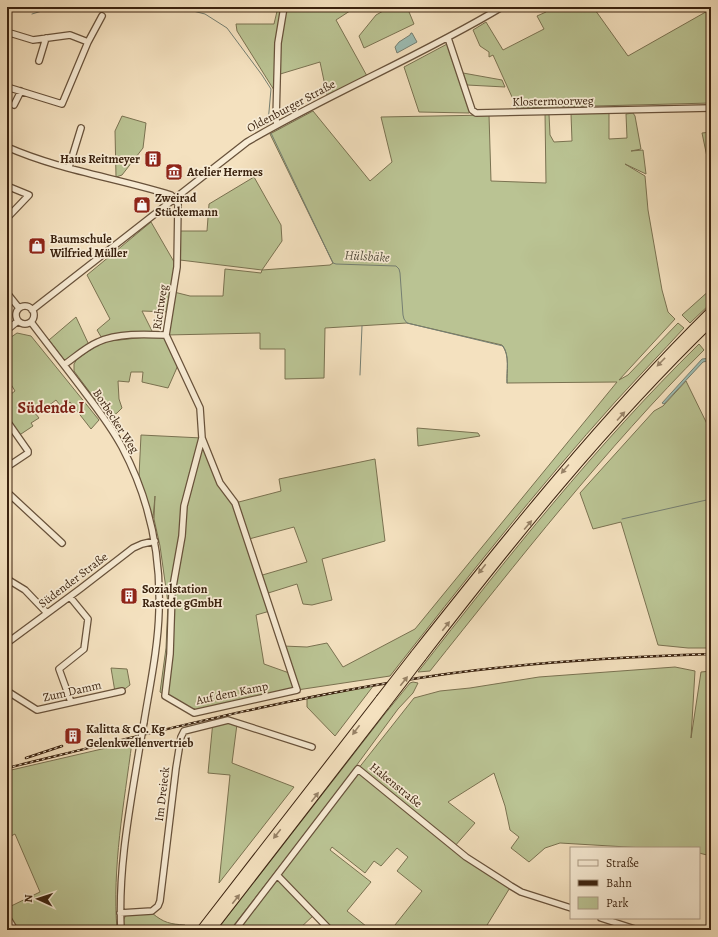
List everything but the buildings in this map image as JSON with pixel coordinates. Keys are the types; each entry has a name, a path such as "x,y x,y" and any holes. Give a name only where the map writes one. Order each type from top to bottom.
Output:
{"highway":[{"path":"419,655 598,441 688,345 711,311"},
{"path":"211,930 497,550 556,479 688,334 711,322"},
{"path":"201,930 383,702"}],"street":[{"path":"277,124 278,42 284,7"},
{"name":"Oldenburger Straße","path":"32,310 247,142 277,124 448,38 502,7"},
{"path":"7,87 62,104 88,42 102,16"},
{"path":"7,30 10,33 33,40 70,35 88,42"},
{"path":"39,61 46,38"},
{"name":"Klostermoorweg","path":"448,38 472,110 476,113 711,108"},
{"path":"14,105 21,91"},
{"path":"69,167 82,128"},
{"path":"7,146 31,156 162,193 174,198"},
{"path":"7,186 29,195 7,218"},
{"name":"Richtweg","path":"174,198 178,204 178,267 166,335 200,408 202,438"},
{"path":"7,293 19,308"},
{"path":"26,306 32,310 34,317 31,322 23,324 18,321 16,315 19,308 26,306"},
{"path":"7,330 18,321"},
{"name":"Borbecker Weg","path":"31,322 107,424 122,447 143,495 155,541 158,560 160,594 156,643 122,861 120,913 121,930"},
{"path":"64,365 93,344 103,340 146,334 166,335"},
{"path":"7,422 28,451 28,453 7,467"},
{"name":"Auf dem Kamp","path":"202,438 220,483 235,503 297,690 194,713 165,696 170,654 172,592 182,536 184,506 202,438"},
{"path":"7,492 62,542"},
{"name":"Südender Straße","path":"7,643 133,548 155,541"},
{"path":"7,579 25,590 47,613"},
{"path":"70,597 88,619 83,652 59,669 71,702"},
{"name":"Zum Damm","path":"7,691 36,710 122,691"},
{"name":"Im Dreieck","path":"120,913 152,911 158,906 160,900 180,737 184,731 228,720 312,747"},
{"name":"Hakenstraße","path":"235,930 278,876 358,769 466,856 511,886 521,892 570,908"},
{"path":"278,876 330,930"},
{"path":"7,917 15,930"},
{"path":"604,919 638,930"}],"green space":[{"path":"278,7 356,7 336,20 367,76 327,95 320,62 277,75 274,90 237,31 236,24 274,24"},
{"path":"384,7 407,7 414,24 364,48 359,36 376,15 385,10"},
{"path":"543,7 593,7 628,56 711,9 711,103 517,108 493,55 489,57 489,52 480,46 473,30 486,22 503,50 544,29 537,16 546,12"},
{"path":"449,43 471,110 469,113 419,112 404,67"},
{"path":"463,73 502,80 505,87 467,85"},
{"path":"313,111 370,181 392,162 381,117 489,115 491,181 546,183 545,113 549,114 550,135 554,142 572,141 571,114 609,113 609,139 627,138 626,114 633,113 635,116 641,149 631,151 643,150 646,174 625,164 645,176 648,210 662,290 668,312 675,319 619,380 628,375 678,323 684,328 616,401 557,468 390,676 297,690 196,715 160,692 166,648 168,603 160,546 154,519 155,496 153,518 139,476 141,435 202,438 220,483 235,503 281,491 279,479 375,459 385,541 322,559 332,600 312,605 303,604 297,584 265,594 259,576 307,562 294,527 249,539 237,510 270,611 256,615 264,664 292,674 283,646 307,647 327,643 343,667 415,629 617,382 507,383 507,358 505,349 502,345 407,323 325,328 324,378 285,379 285,349 260,349 260,333 166,335 179,363 168,388 142,382 143,372 131,372 129,382 118,381 119,399 122,408 109,418 74,371 74,364 77,359 102,342 146,337 146,334 103,340 97,330 110,319 87,275 151,222 177,267 174,292 190,296 223,296 225,269 261,273 262,270 330,265 333,263 270,134","holes":["142,311 170,312 166,335 154,335"]},
{"path":"122,116 146,123 143,148 122,175 116,177 115,131"},
{"path":"711,132 711,176 702,133"},
{"path":"254,177 281,225 282,241 262,270 180,260 179,231 207,231 209,204"},
{"path":"711,289 711,303 690,323 682,315"},
{"path":"76,317 89,345 65,361 49,340"},
{"path":"17,333 31,336 99,420 91,429 70,402 63,409 56,400 43,410 42,408 35,413 39,418 31,423 33,426 18,436 7,420 7,397 15,391 7,378 7,340"},
{"path":"699,344 704,350 667,388 597,466 529,547 430,671 418,672 553,503 588,462 661,382"},
{"path":"686,381 711,432 711,500 708,500 711,504 711,648 688,648 658,645 621,522 593,529 580,493 654,411 663,406"},
{"path":"417,428 478,433 480,436 418,446"},
{"path":"675,667 695,671 691,738 701,672 711,671 711,856 700,853 700,847 627,847 560,843 545,848 529,862 511,848 519,837 510,830 505,806 494,773 448,802 475,823 454,847 511,886 484,930 391,930 422,891 397,871 408,857 397,848 381,866 374,861 365,873 332,847 330,850 371,882 347,911 371,930 331,930 315,914 298,930 237,930 358,769 414,698 440,691 470,688 539,677"},
{"path":"111,668 127,669 130,685 122,691 115,692"},
{"path":"410,683 418,683 413,693 398,709 334,796 234,925 230,930 217,930 384,715"},
{"path":"374,685 335,736 307,707 307,697"},
{"path":"227,718 237,724 232,763 294,787 219,883 230,775 208,773 213,721"},
{"path":"132,742 117,859 117,930 15,930 7,917 7,908 40,892 15,834 7,838 7,771"},
{"path":"152,913 167,922 185,925 181,930 124,930 123,923 127,915"}],"water":[{"path":"411,33 417,42 397,53 395,47"},
{"path":"711,358 711,360 703,362 664,404 662,403 702,359"}],"waterway":[{"name":"Hülsbäke","path":"32,14 55,7"},
{"name":"Hülsbäke","path":"177,7 205,14 227,28 271,89 268,123"},
{"name":"Hülsbäke","path":"271,133 333,263 396,266 400,273 403,315 407,323 503,346 507,359 507,383"},
{"path":"360,375 362,326"},
{"path":"622,519 711,499"}],"railway":[{"path":"7,768 276,704 330,693 439,675 541,663 711,654"},
{"path":"26,758 62,746"}],"place":[{"name":"Haus Reitmeyer","path":"153,159"},
{"name":"Atelier Hermes","path":"174,172"},
{"name":"Zweirad Stückemann","path":"142,205"},
{"name":"Baumschule Wilfried Müller","path":"37,246"},
{"name":"Sozialstation Rastede gGmbH","path":"129,596"},
{"name":"Kalitta & Co. Kg Gelenkwellenvertrieb","path":"73,736"}],"district":[{"name":"Südende I","path":"51,408"}]}
